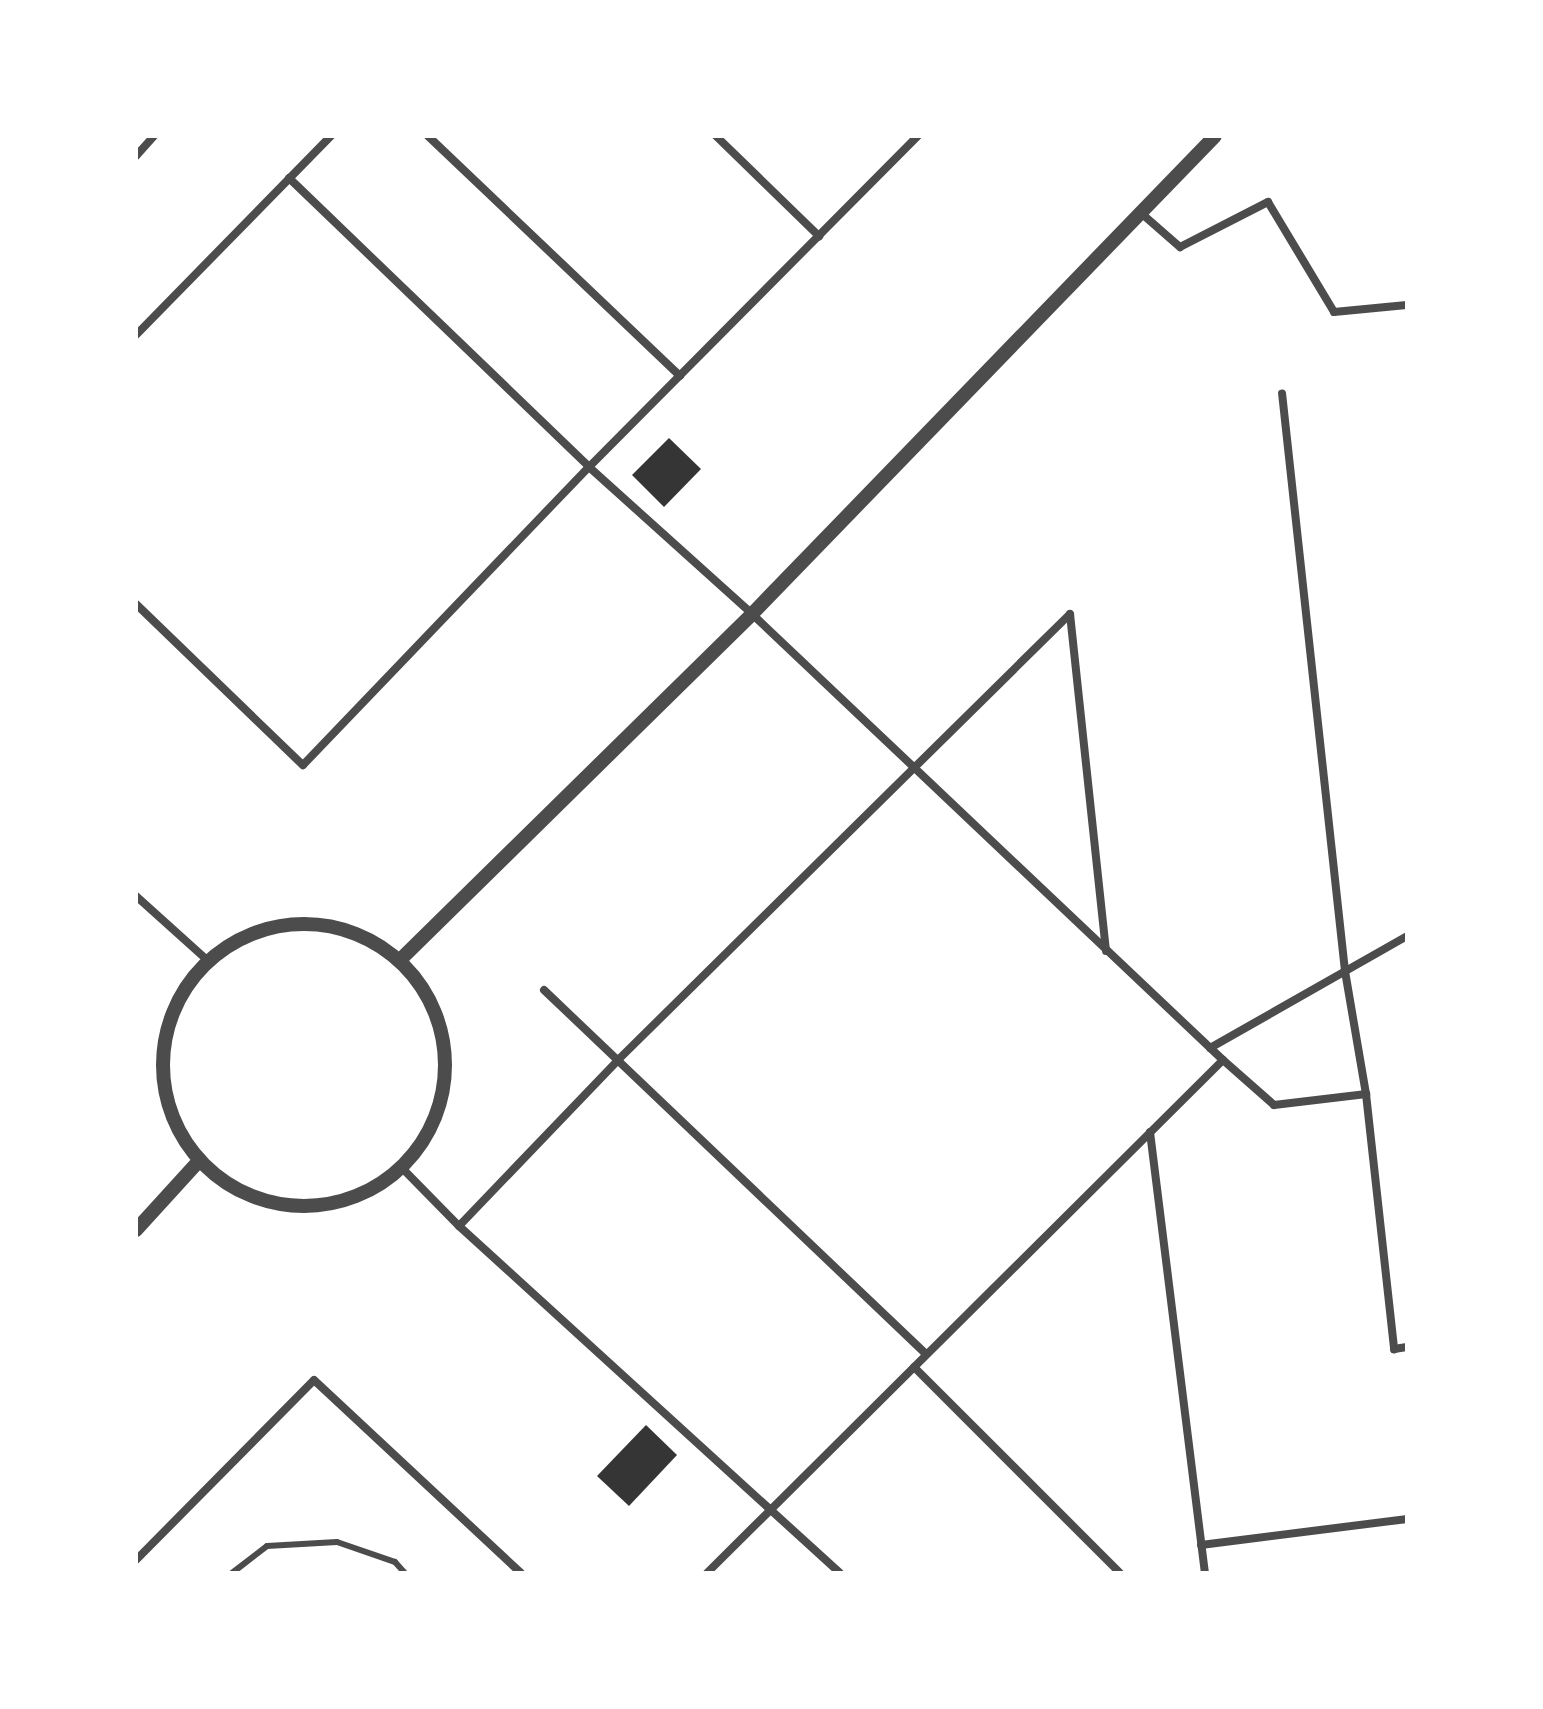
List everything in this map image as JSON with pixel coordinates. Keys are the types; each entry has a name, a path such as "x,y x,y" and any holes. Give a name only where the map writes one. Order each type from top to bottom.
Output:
{"street":[{"path":"136,156 154,136"},
{"path":"136,335 331,136"},
{"path":"428,136 680,376"},
{"path":"716,136 819,236"},
{"path":"902,136 910,144"},
{"path":"136,604 303,765 589,467 918,136"},
{"path":"401,959 752,614 1215,136"},
{"path":"289,178 589,467 752,614 912,770 1274,1105 1366,1094"},
{"path":"1141,213 1180,247 1268,202 1334,312 1407,305"},
{"path":"1282,393 1345,971 1366,1094 1394,1349 1407,1347"},
{"path":"459,1226 618,1060 1070,614 1106,952"},
{"path":"136,896 206,959"},
{"path":"284,925 326,925 367,938 401,959 428,996 444,1040 444,1086 430,1129 401,1167 365,1192 322,1205 278,1204 235,1189 197,1163 175,1125 163,1082 165,1038 180,997 206,959 243,937 284,925"},
{"path":"1210,1048 1407,936"},
{"path":"544,990 926,1354"},
{"path":"707,1573 1223,1060"},
{"path":"1150,1132 1205,1573"},
{"path":"136,1230 197,1163"},
{"path":"401,1167 459,1226 773,1507 840,1573"},
{"path":"914,1367 1120,1573"},
{"path":"136,1560 314,1380 521,1573"},
{"path":"1201,1545 1407,1519"}],"lane":[{"path":"232,1573 267,1546 337,1542 395,1562 405,1573"}],"building":[{"path":"669,438 701,469 664,507 632,475"},
{"path":"646,1425 677,1455 629,1506 597,1476"}]}
